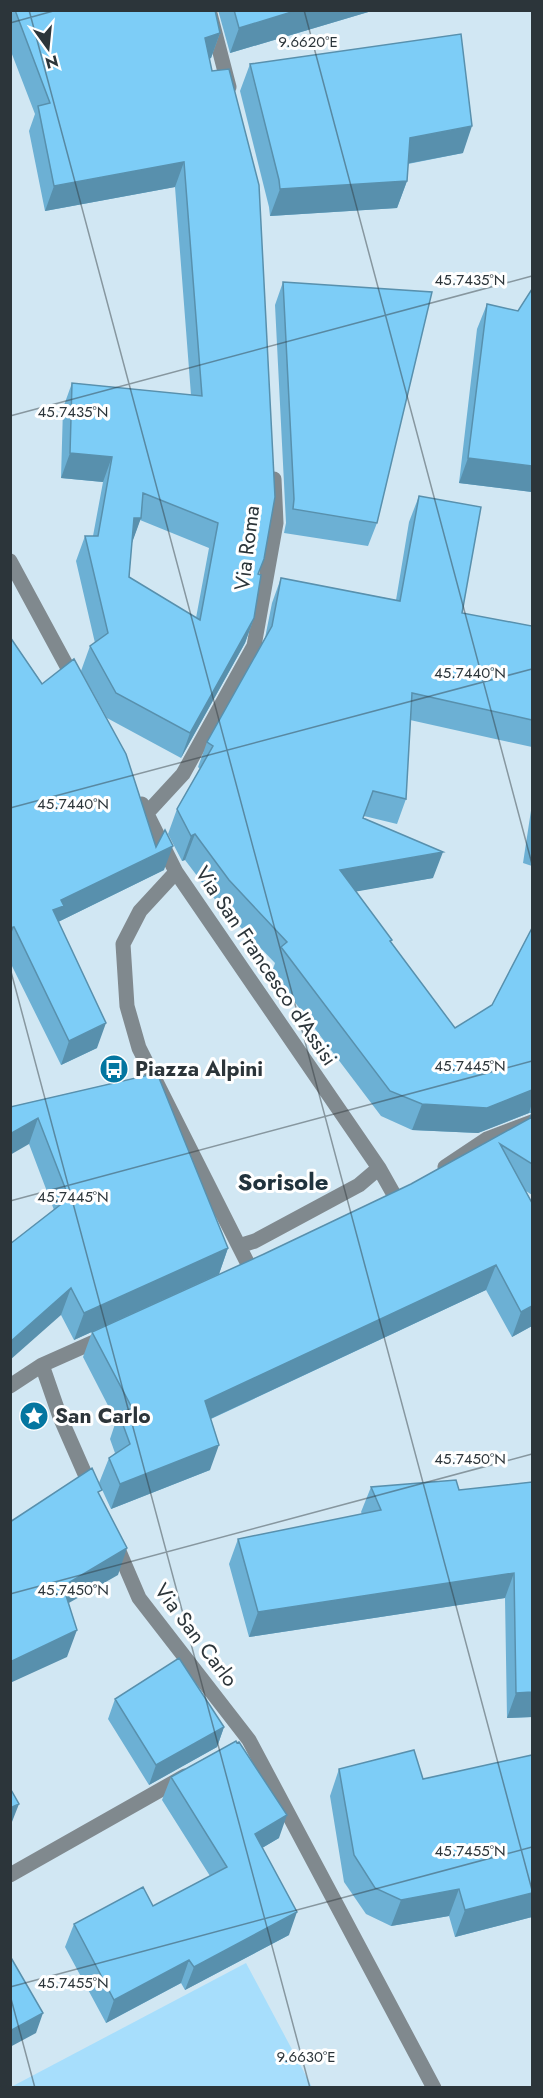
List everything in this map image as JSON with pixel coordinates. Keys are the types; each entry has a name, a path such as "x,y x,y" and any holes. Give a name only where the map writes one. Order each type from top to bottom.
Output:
{"street":[{"path":"209,10 231,97"},
{"name":"Via Roma","path":"147,813 183,774 254,646 276,524 273,460"},
{"path":"10,561 82,694"},
{"path":"137,794 176,872"},
{"name":"Via San Francesco d'Assisi","path":"251,1270 139,1048 127,1006 123,944 140,911 176,872 379,1168 396,1200"},
{"path":"433,1175 487,1139 532,1122"},
{"path":"239,1246 255,1241 359,1185 379,1168"},
{"path":"10,1386 18,1383 42,1365 116,1332"},
{"path":"42,1365 60,1417 97,1502"},
{"name":"Via San Carlo","path":"107,1524 139,1598 244,1743 434,2088"},
{"path":"10,1875 197,1769"}],"shaded area":[{"path":"246,1963 312,2087 11,2087"}],"building":[{"path":"15,10 215,10 220,33 205,38 212,71 229,69 259,185 275,497 264,559 258,574 261,575 254,618 190,733 116,693 90,646 108,633 85,536 98,536 112,457 70,453 72,383 202,396 184,162 54,186 38,106 50,103","holes":["143,493 218,523 200,620 129,577 134,518 141,518"]},
{"path":"234,10 298,10 239,28"},
{"path":"461,34 472,126 410,138 407,181 280,189 250,64"},
{"path":"283,282 432,292 377,523 293,509"},
{"path":"532,289 532,466 468,458 487,304 518,311"},
{"path":"419,496 481,507 462,613 532,626 532,720 412,693 406,799 373,791 363,818 443,852 340,870 455,1028 492,1005 532,928 532,1090 487,1108 422,1104 390,1091 281,947 287,942 229,880 195,834 191,836 177,809 213,746 207,742 272,626 281,578 400,601"},
{"path":"10,637 42,684 74,659 126,754 156,847 165,830 173,846 61,900 64,906 53,910 106,1023 69,1041 14,927 10,928"},
{"path":"157,1073 228,1248 84,1313 71,1288 10,1342 10,1244 69,1198 38,1118 10,1134 10,1107"},
{"path":"532,1117 532,1164 500,1144 532,1203 532,1306 521,1312 496,1265 205,1401 219,1445 120,1484 109,1458 130,1444 119,1414 132,1408 92,1332 411,1184"},
{"path":"92,1468 102,1490 98,1492 127,1548 63,1586 77,1630 10,1662 10,1522"},
{"path":"456,1480 459,1490 532,1482 532,1692 516,1693 514,1573 258,1612 238,1539 381,1510 371,1487"},
{"path":"179,1658 224,1727 156,1765 115,1699"},
{"path":"236,1741 239,1742 287,1815 255,1834 297,1912 194,1967 189,1960 114,2000 74,1924 143,1887 153,1906 227,1867 171,1777"},
{"path":"414,1750 423,1779 532,1755 532,1893 465,1910 459,1889 401,1900 375,1888 354,1855 339,1769"},
{"path":"10,1788 19,1804 10,1808"},
{"path":"10,1956 43,2013 10,2031"}],"place":[{"name":"Piazza Alpini","path":"114,1069"},
{"name":"San Carlo","path":"34,1416"}],"district":[{"name":"Sorisole","path":"283,1182"}]}
